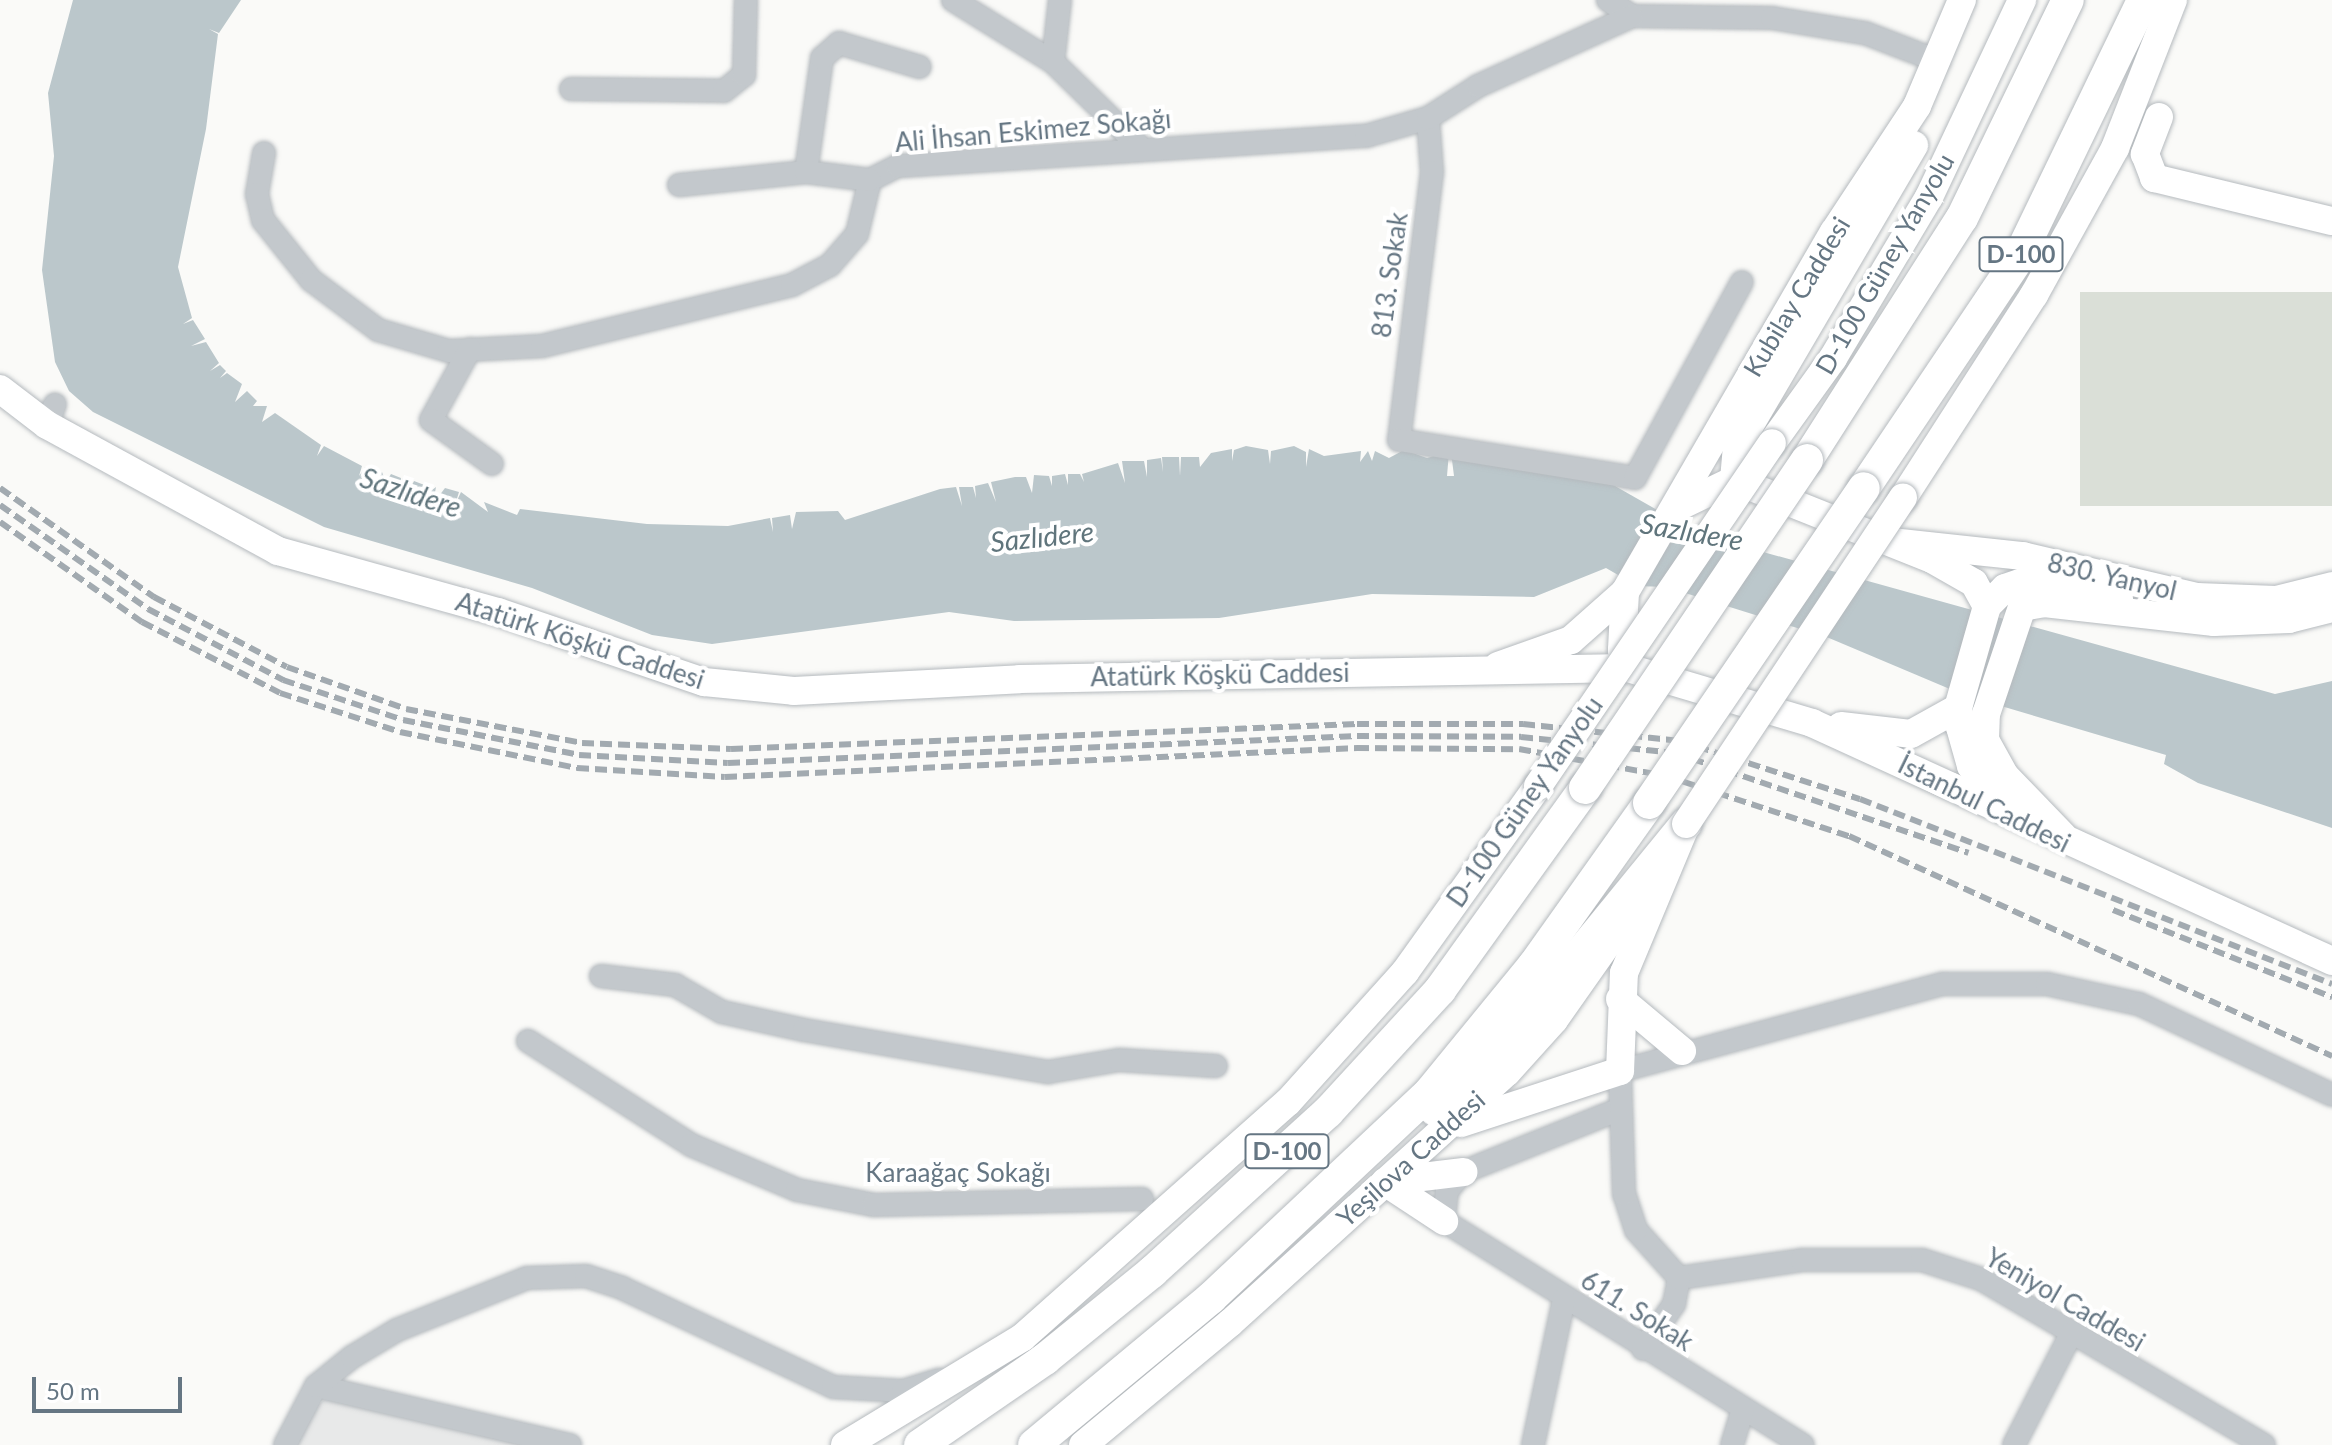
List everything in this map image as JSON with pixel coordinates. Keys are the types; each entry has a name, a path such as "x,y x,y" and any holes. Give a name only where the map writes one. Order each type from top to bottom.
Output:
{"highway":[{"path":"2054,35 2056,0"},
{"name":"D-100","path":"920,1445 1045,1359 1152,1272 1328,1112 1440,990 1585,788 1807,460 1962,218 2054,35 2068,0"},
{"name":"D-100","path":"1034,1445 1326,1195 1481,1032 1649,803 2018,259 2143,0"},
{"path":"1326,1195 1490,1061 1686,824"}],"main road":[{"name":"Kubilay Caddesi","path":"1498,666 1571,640 1625,592 1940,62 1962,0"},
{"name":"Kubilay Caddesi","path":"1734,480 1737,447 1947,92 1980,0"},
{"name":"D-100 Güney Yanyolu","path":"845,1445 982,1364 1111,1265 1288,1102 1405,972 1538,786 1772,443 1921,211 2022,0"},
{"path":"1441,1132 1511,1102 1620,1071 1620,999 1624,973 1686,824 2034,295 2115,148 2173,0"},
{"path":"2159,117 2145,154 2154,178 2332,221"},
{"name":"Atatürk Köşkü Caddesi","path":"0,389 51,414 278,551 719,685 794,691 1498,666"},
{"path":"1678,507 1734,480 1891,542 1974,583 1987,606"},
{"name":"830. Yanyol","path":"1891,542 2023,556 2132,586 2225,600 2276,600 2332,586"},
{"path":"2075,848 1982,784 1962,745 1958,708 1987,606 2005,588 2028,580 2214,622"},
{"path":"1498,666 1569,674 1628,668 1625,592"},
{"path":"2075,848 1997,764 1985,740 1986,714 2016,615 2044,603 2214,622 2289,619 2332,608"},
{"name":"İstanbul Caddesi","path":"1628,668 1812,723 2075,848 2332,961"},
{"path":"1812,723 1911,734 1958,708"},
{"name":"Yeşilova Caddesi","path":"1083,1445 1441,1132 1554,1020 1686,824"},
{"path":"1620,999 1682,1051"},
{"path":"1385,1182 1463,1172"},
{"path":"1385,1182 1444,1221"}],"street":[{"path":"571,89 724,91 744,75 746,0"},
{"path":"953,0 1053,62 1142,149"},
{"path":"1053,62 1060,0"},
{"path":"1608,0 1632,16 1772,18 1865,33 1940,62"},
{"name":"Ali İhsan Eskimez Sokağı","path":"264,153 257,194 263,220 311,280 378,330 470,349 542,346 792,285 830,265 857,234 870,180 898,166 1366,136 1428,118 1478,86 1632,16"},
{"path":"806,172 822,58 839,43 920,67"},
{"name":"813. Sokak","path":"1428,118 1432,172 1399,440 1635,478 1742,282"},
{"path":"679,185 806,172 870,180"},
{"path":"470,349 431,420 492,464"},
{"path":"601,976 675,985 722,1012 763,1021 1048,1072 1119,1060 1216,1066"},
{"path":"1643,1349 1674,1304 1679,1278 1636,1230 1624,1194 1620,1071 1682,1051 1943,984 2047,984 2139,1004 2332,1095"},
{"name":"Karaağaç Sokağı","path":"528,1041 691,1145 797,1190 874,1205 1142,1199"},
{"path":"1444,1221 1447,1191 1463,1172 1620,1109"},
{"name":"611. Sokak","path":"1444,1221 1643,1349 1803,1445"},
{"name":"Yeniyol Caddesi","path":"1679,1278 1802,1260 1922,1260 1981,1279 2264,1445"},
{"path":"285,1445 316,1386 397,1330 503,1286 586,1276 833,1387 903,1391 982,1364"},
{"path":"1533,1445 1564,1299"},
{"path":"2014,1445 2071,1334"},
{"path":"316,1386 570,1445"},
{"path":"1732,1445 1743,1409"}],"shaded area":[{"path":"2080,292 2332,292 2332,506 2080,506"},
{"path":"336,1390 522,1445 298,1445 305,1416"}],"water":[{"name":"Sazlıdere","path":"73,0 241,0 219,33 209,29 218,34 206,129 178,267 192,318 183,324 193,320 205,339 191,346 206,342 219,363 210,371 220,365 226,371 220,378 227,373 242,384 235,402 247,391 257,401 253,406 267,406 262,422 275,413 321,445 317,456 324,446 362,466 359,476 365,467 380,472 377,481 382,472 386,482 391,474 401,478 400,488 403,478 412,480 409,491 414,481 427,486 423,497 436,487 433,504 445,488 459,492 455,505 461,492 488,512 484,502 517,515 520,509 647,524 728,526 770,518 773,532 772,518 790,515 792,529 796,512 838,511 845,520 940,489 956,487 962,506 959,487 973,487 976,498 975,486 988,483 996,502 991,482 1015,477 1026,477 1032,493 1034,475 1049,476 1052,486 1052,476 1065,474 1068,485 1068,474 1080,474 1084,482 1082,474 1118,463 1125,483 1122,461 1144,461 1147,477 1147,460 1161,458 1163,472 1162,457 1179,457 1180,476 1181,457 1199,457 1200,467 1211,453 1232,449 1232,461 1234,450 1246,446 1268,450 1270,464 1271,451 1294,446 1306,452 1306,467 1309,449 1324,456 1361,451 1360,462 1368,451 1372,461 1375,451 1389,458 1404,450 1427,458 1449,452 1447,476 1454,476 1451,452 1601,478 1680,523 1756,550 2275,694 2332,681 2332,828 2198,783 2164,764 2166,755 1964,695 1829,638 1666,587 1637,586 1606,568 1534,597 1372,594 1219,618 1014,621 949,612 712,644 652,635 532,588 324,527 93,412 69,391 55,362 42,270 54,156 48,93"}],"railway":[{"path":"0,488 154,597 287,667 406,709 582,743 731,749 1357,724 1523,724 1680,741 1860,799 2332,984"},
{"path":"0,505 148,609 283,680 403,720 579,755 728,763 1357,736 1521,737 1675,753 1968,853"},
{"path":"0,522 142,622 280,693 400,732 577,768 725,777 1357,748 1519,749 1666,776 1849,836 2332,1056"},
{"path":"2113,910 2332,997"}]}
